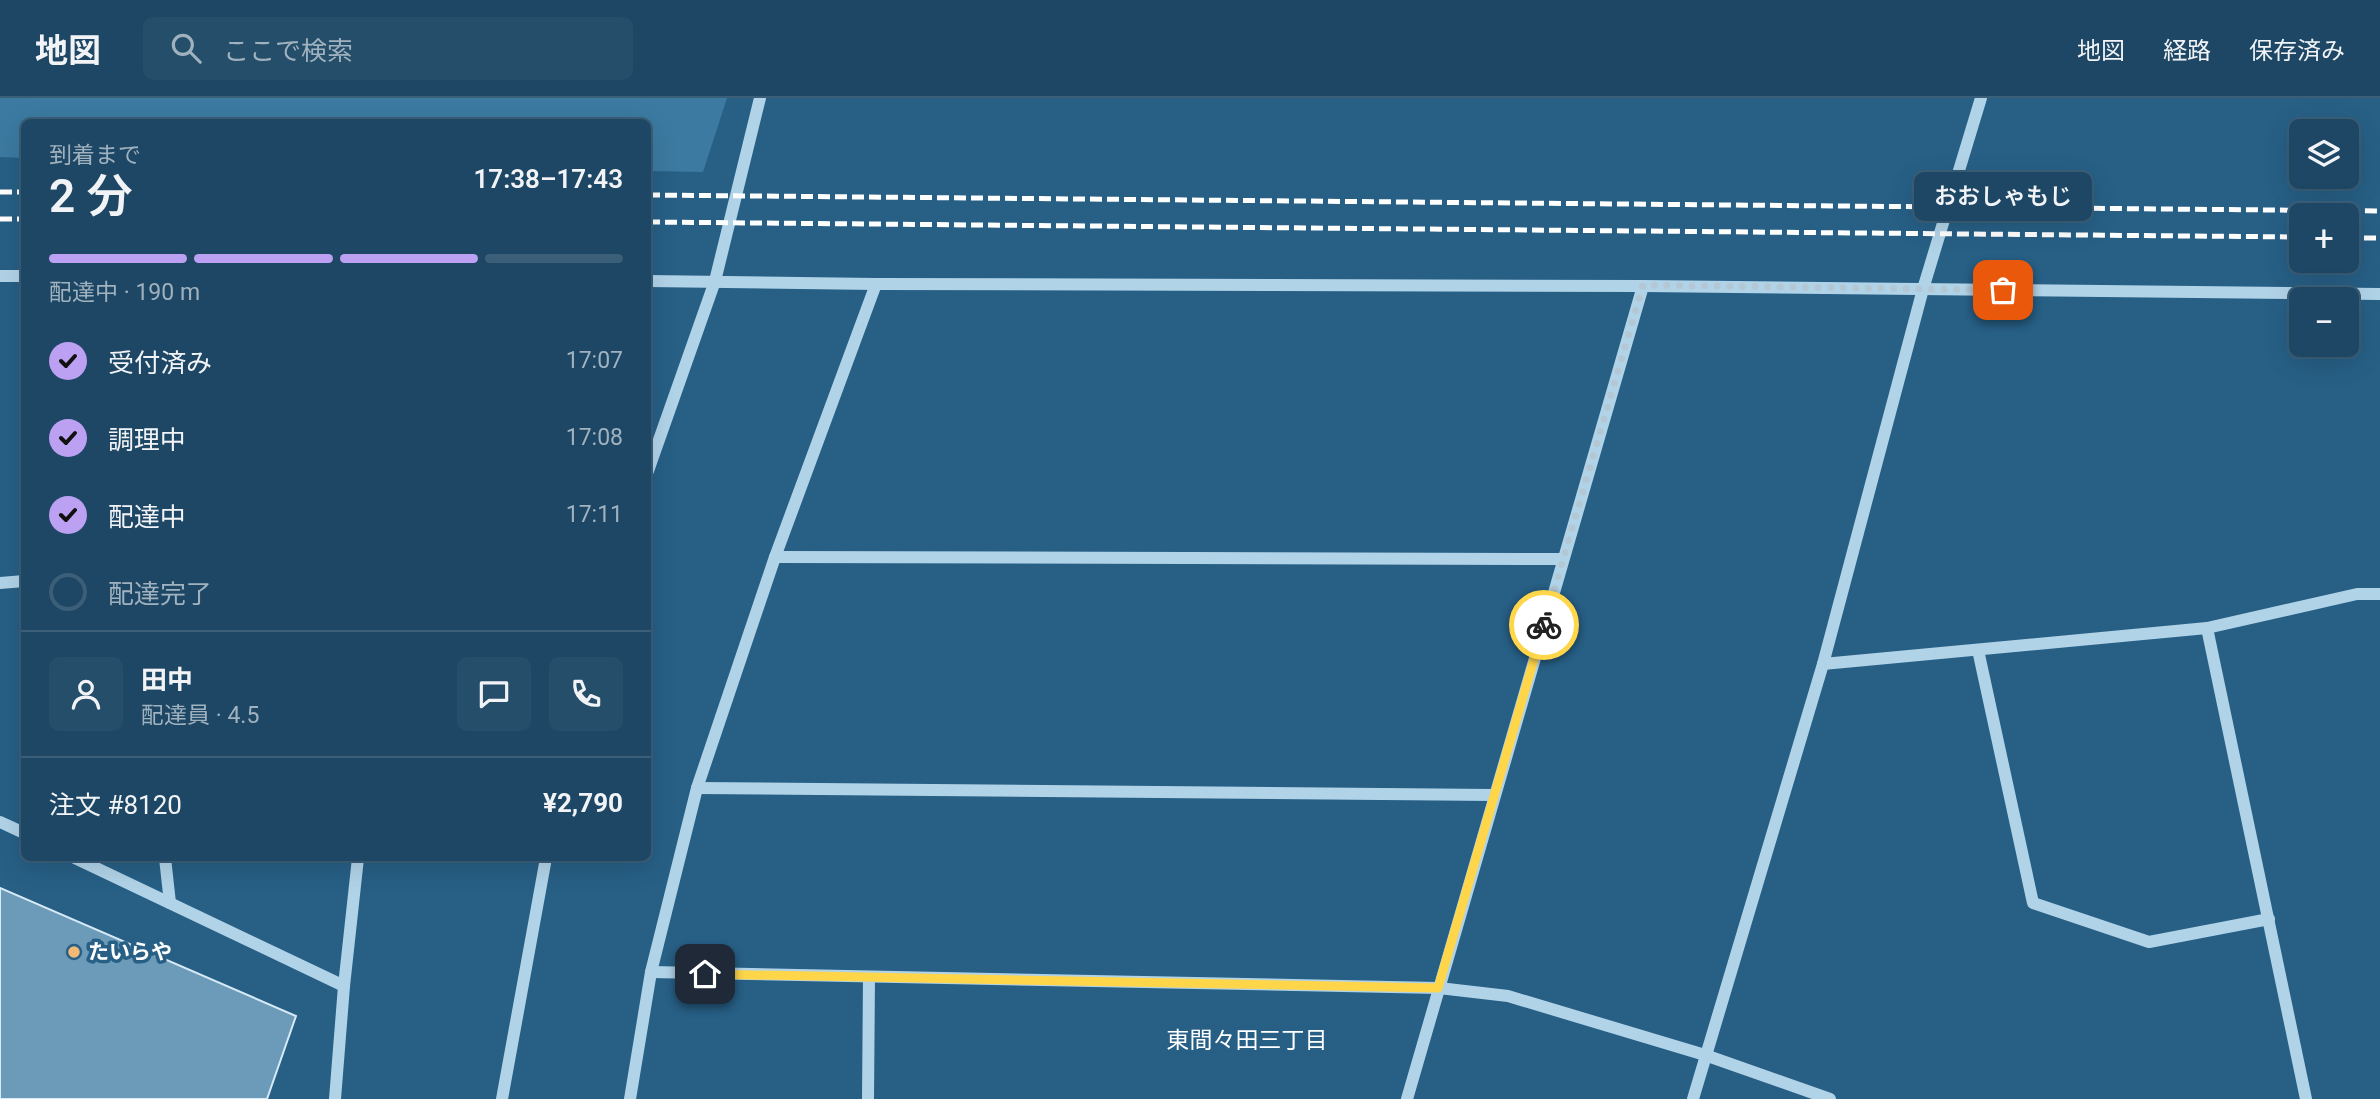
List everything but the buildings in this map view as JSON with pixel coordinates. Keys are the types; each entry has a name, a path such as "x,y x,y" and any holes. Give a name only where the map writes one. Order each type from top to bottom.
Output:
{"street":[{"path":"651,462 715,281 760,98"},
{"path":"1693,1099 1823,664 1923,289 1980,98"},
{"path":"0,276 21,276"},
{"path":"651,281 1643,285 2380,295"},
{"path":"630,1099 651,972 697,788 775,556 876,284"},
{"path":"1407,1099 1643,285"},
{"path":"775,556 1563,559"},
{"path":"0,583 21,581"},
{"path":"1823,664 2207,628 2357,594 2380,594"},
{"path":"2207,628 2306,1099"},
{"path":"1978,650 2033,903 2149,942 2269,919"},
{"path":"697,788 1494,795"},
{"path":"0,822 21,832"},
{"path":"81,861 344,986"},
{"path":"165,861 170,903"},
{"path":"335,1099 358,861"},
{"path":"502,1099 545,861"},
{"path":"651,972 1438,988 1508,996 1705,1055 1830,1099"},
{"path":"868,1099 869,977"}],"shaded area":[{"path":"0,98 727,98 703,172 651,171 651,119 21,119 21,158 0,157"}],"railway":[{"path":"0,192 21,192"},
{"path":"651,195 2380,211"},
{"path":"0,219 21,219"},
{"path":"651,222 2289,237"},
{"path":"2359,238 2380,238"}],"way so far":[{"path":"1544,625 1643,285 2003,290"}],"place":[{"name":"おおしゃもじ","path":"2003,290"},
{"name":"たいらや","path":"74,952"}],"district":[{"name":"東間々田三丁目","path":"1247,1040"}],"route":[{"path":"705,974 1438,988 1544,625"}]}
